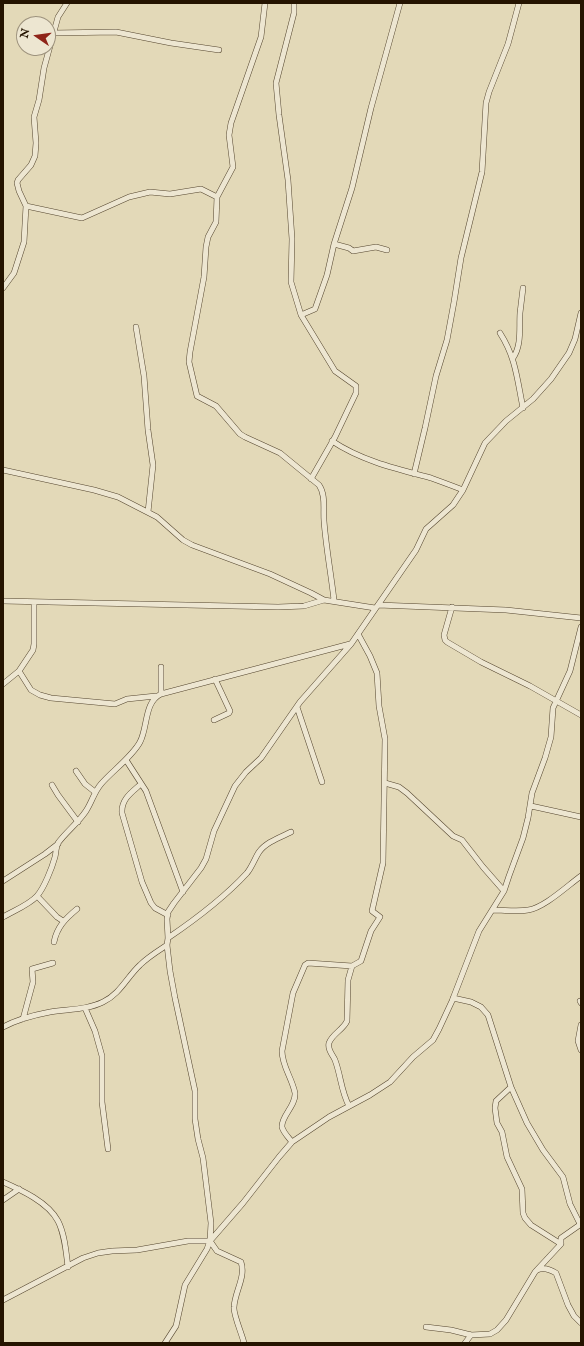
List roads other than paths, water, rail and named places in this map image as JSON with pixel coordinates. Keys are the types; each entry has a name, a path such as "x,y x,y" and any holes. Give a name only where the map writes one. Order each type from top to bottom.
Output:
{"street":[{"path":"56,23 66,3"},
{"path":"265,3 261,37 231,123 229,135 232,167 217,197 216,222 208,237 204,276 189,362 197,396 216,406 240,434 280,453 319,485 322,491 324,521 334,600"},
{"path":"294,3 294,13 276,83 288,180 292,239 291,282 301,315 335,372 356,386 357,389 332,441 311,479"},
{"path":"301,315 315,309 327,275 334,244 352,188 400,3"},
{"path":"414,474 436,376 447,340 461,258 482,172 486,103 508,44 519,3"},
{"path":"56,33 116,32 171,43 219,50"},
{"path":"3,288 14,272 24,242 26,206 17,183 31,165 35,156 36,143 34,117 39,100 47,56"},
{"path":"26,206 82,218 129,197 150,192 170,194 201,189 217,197"},
{"path":"334,244 349,248 353,251 376,247 387,250"},
{"path":"513,358 516,354 519,342 520,312 523,288"},
{"path":"165,1343 176,1326 185,1285 207,1249 210,1240 211,1223 203,1158 195,1119 195,1092 175,998 167,945 168,915 174,903 201,868 206,859 214,831 235,786 246,772 261,758 296,707 351,644 416,550 426,529 452,505 463,490 485,443 506,421 533,399 551,379 569,353 575,339 581,313"},
{"path":"136,327 144,376 148,430 153,465 148,512"},
{"path":"500,334 513,358 523,408"},
{"path":"332,441 347,451 463,490"},
{"path":"3,470 109,494 157,517 192,546 270,574 324,600"},
{"path":"3,601 278,607 304,606 324,600 334,600 376,607 452,607 506,610 581,618"},
{"path":"3,684 19,671 33,650 34,602"},
{"path":"452,607 444,635 447,642 481,662 558,701 581,715"},
{"path":"3,1300 83,1258 98,1253 137,1250 188,1241 210,1240 243,1203 292,1142 329,1117 370,1095 390,1082 413,1057 433,1040 453,998 480,931 504,891 508,876 523,838 531,806 532,793 545,758 551,736 553,708 558,701 570,671 581,627"},
{"path":"292,1142 283,1130 282,1122 293,1104 295,1095 282,1058 282,1052 293,993 305,965 308,963 352,966 361,961 365,944 380,917 372,911 384,863 385,739 377,673 358,634"},
{"path":"19,671 31,690 35,693 51,698 115,704 127,699 159,695 351,644"},
{"path":"3,881 58,844 78,822 89,807 95,792 102,783 126,760 140,743 151,705 159,695 161,667"},
{"path":"214,720 229,714 230,710 215,679"},
{"path":"296,707 322,782"},
{"path":"126,760 146,791 183,892"},
{"path":"76,771 85,784 95,792"},
{"path":"385,783 399,787 453,836 462,840 504,891"},
{"path":"141,784 128,794 122,808 122,813 142,882 151,904 168,915"},
{"path":"52,785 58,796 78,822"},
{"path":"531,806 581,817"},
{"path":"168,938 198,916 248,872 260,850 266,845 291,832"},
{"path":"3,917 20,908 36,896 44,883 55,858 58,844"},
{"path":"493,910 528,910 539,907 581,876"},
{"path":"36,896 63,921"},
{"path":"54,942 58,927 76,909"},
{"path":"3,1027 48,1012 85,1008 103,1002 112,996 122,986 141,963 167,945"},
{"path":"24,1019 34,982 32,969 53,963"},
{"path":"349,1106 342,1089 336,1062 328,1047 331,1038 347,1021 348,980 352,966"},
{"path":"426,1327 451,1330 471,1335 490,1334 497,1330 506,1320 535,1272 561,1244 561,1238 580,1224 570,1204 563,1177 543,1150 527,1123 511,1087 488,1015 481,1007 471,1002 453,998"},
{"path":"85,1008 95,1031 102,1056 102,1102 108,1149"},
{"path":"581,1025 578,1041 581,1050"},
{"path":"511,1087 496,1101 495,1108 498,1123 504,1139 507,1157 522,1189 523,1213 531,1225 561,1244"},
{"path":"3,1182 28,1194 48,1209 57,1220 61,1230 68,1267"},
{"path":"3,1200 19,1189"},
{"path":"210,1240 217,1251 241,1262 243,1269 234,1309 244,1343"},
{"path":"535,1272 540,1269 546,1269 556,1273 568,1305 574,1316 581,1323"},
{"path":"465,1343 471,1335"}]}
